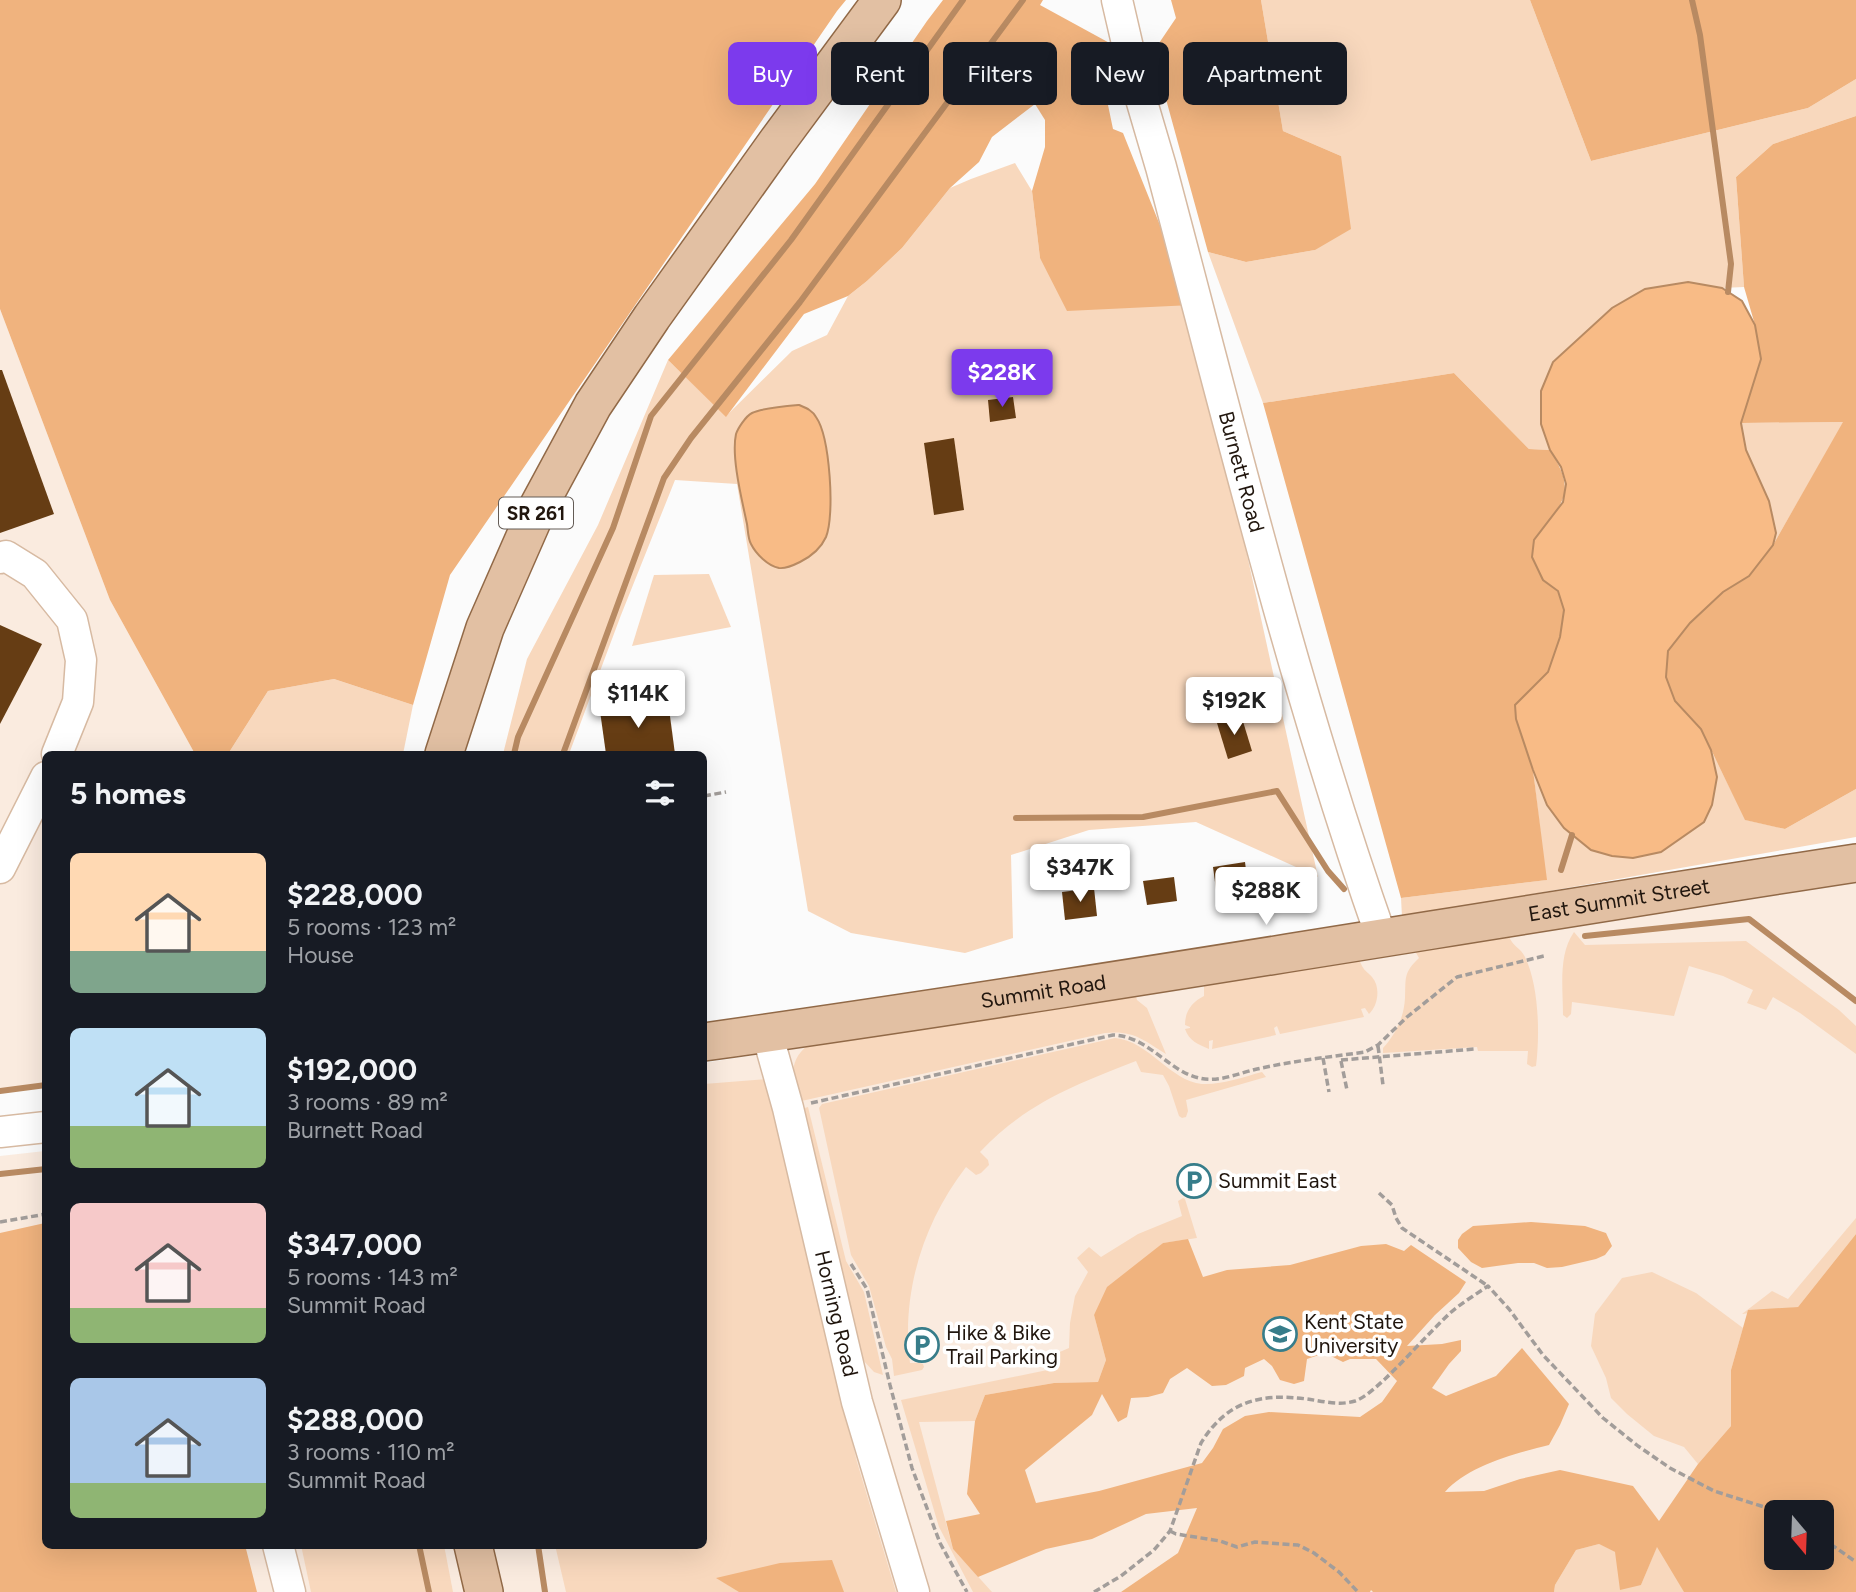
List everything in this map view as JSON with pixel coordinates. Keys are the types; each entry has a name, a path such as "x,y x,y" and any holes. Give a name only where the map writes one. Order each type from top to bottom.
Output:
{"main road":[{"name":"SR 261","path":"445,751 485,628 540,505 593,405 652,317 882,0"},
{"name":"East Summit Street","path":"1381,939 1536,912 1856,863"},
{"name":"Summit Road","path":"707,1042 1381,939"},
{"path":"474,1549 484,1592"}],"street":[{"name":"Burnett Road","path":"1117,0 1136,82 1305,700 1351,852 1381,939"},
{"path":"0,558 6,556 35,574 72,620 81,660 78,702 58,751"},
{"path":"0,868 42,785"},
{"name":"Horning Road","path":"767,1033 788,1108 857,1402 914,1592"},
{"path":"0,1132 42,1127"},
{"path":"279,1549 290,1592"}],"path":[{"path":"707,795 726,792"},
{"path":"1341,1058 1365,1052 1378,1045 1407,1017 1457,977 1544,956"},
{"path":"788,1108 1113,1035 1127,1035 1199,1079 1222,1079 1258,1069 1323,1058 1475,1049"},
{"path":"1378,1045 1384,1086"},
{"path":"1323,1058 1329,1093"},
{"path":"1341,1058 1347,1090"},
{"path":"1378,1193 1392,1205 1402,1228 1488,1286 1543,1355 1603,1418 1670,1468 1714,1491 1764,1507"},
{"path":"0,1222 42,1215"},
{"path":"848,1259 867,1289 912,1468 940,1544 967,1592"},
{"path":"1094,1592 1121,1576 1154,1550 1170,1531 1201,1443 1226,1412 1265,1398 1304,1398 1340,1403 1356,1401 1372,1391 1451,1313 1488,1286"},
{"path":"1170,1531 1237,1547 1255,1542 1298,1545 1314,1553 1339,1572 1358,1592"},
{"path":"1834,1546 1856,1562"}],"shaded area":[{"path":"0,0 846,0 816,42 728,42 728,105 772,105 450,575 413,705 334,679 268,691 230,751 193,751 110,600 0,309"},
{"path":"943,0 1043,0 1040,5 1108,42 1071,42 1071,105 1108,105 1113,129 1123,133 1192,305 1067,311 1040,258 1032,191 1045,147 1045,120 1036,105 1057,105 1057,42 943,42 943,105 1034,105 992,137 979,162 950,188 902,248 867,281 848,296 804,314 726,417 668,360 815,184 869,105 929,105 929,42 913,42"},
{"path":"1171,0 1261,0 1268,42 1183,42 1183,105 1279,105 1283,131 1341,156 1351,229 1315,250 1246,262 1208,252 1168,105 1169,42 1160,42 1176,18"},
{"path":"1261,0 1530,0 1591,161 1808,108 1856,79 1856,116 1773,144 1736,177 1744,287 1722,288 1688,282 1553,361 1541,391 1541,424 1550,450 1529,449 1454,373 1263,403 1208,252 1246,262 1315,250 1341,156 1283,131 1279,105 1347,105 1347,42 1268,42"},
{"path":"1530,0 1856,0 1856,79 1808,108 1591,161"},
{"path":"1856,116 1856,789 1785,829 1745,820 1701,729 1675,701 1666,677 1668,651 1690,623 1723,592 1749,576 1773,545 1843,422 1741,423 1761,359 1744,287 1736,177 1773,144"},
{"path":"1015,163 1032,191 1040,258 1192,305 1318,877 1196,822 1089,830 1011,855 1013,938 965,953 851,933 808,911 737,484 675,480 570,751 504,751 527,659 598,525 668,360 726,416 792,351 827,335 848,296 902,248 950,188"},
{"path":"1688,282 1722,288 1742,301 1755,325 1761,359 1741,423 1746,450 1769,501 1776,533 1773,545 1749,576 1723,592 1690,623 1668,651 1666,677 1675,701 1701,729 1711,750 1717,777 1712,805 1704,822 1661,852 1633,858 1612,856 1591,850 1564,828 1547,805 1516,719 1515,705 1548,672 1560,637 1564,610 1558,591 1543,580 1532,557 1534,540 1563,502 1566,484 1541,424 1541,391 1553,362 1612,308 1645,289"},
{"path":"0,309 110,600 193,751 42,751 42,1085 0,1091"},
{"path":"1454,373 1529,449 1550,450 1563,477 1565,488 1559,506 1534,540 1543,580 1558,591 1564,610 1560,637 1548,672 1515,706 1516,720 1533,770 1547,880 1401,898 1263,403"},
{"path":"799,405 814,415 825,441 830,476 829,526 824,541 811,555 793,565 779,568 763,559 750,542 738,479 736,434 752,413"},
{"path":"1844,422 1773,545 1775,532 1771,508 1750,462 1741,423"},
{"path":"709,574 731,627 632,646 654,575"},
{"path":"334,679 413,705 404,751 230,751 268,691"},
{"path":"1711,750 1746,820 1785,829 1856,789 1856,837 1402,917 1401,898 1546,880 1533,770 1547,805 1564,828 1591,850 1661,852 1704,822 1717,778"},
{"name":"Kent State University","path":"1856,881 1856,1592 0,1592 0,1156 42,1151 42,1549 707,1549 707,1063"},
{"path":"1574,932 1585,945 1746,941 1839,1010 1856,1026 1856,1054 1773,997 1766,1010 1747,1003 1753,990 1723,976 1689,966 1674,1016 1572,1002 1571,1014 1567,1018 1563,1015 1562,972 1569,941"},
{"path":"1509,936 1525,957 1536,996 1536,1066 1527,1064 1528,1051 1478,1051 1477,1047 1383,1053 1383,1048 1401,1018 1406,976 1419,958 1415,951"},
{"path":"1359,959 1375,981 1377,991 1375,1006 1369,1014 1365,1008 1361,1009 1364,1017 1280,1034 1277,1026 1274,1028 1276,1035 1212,1049 1213,1040 1209,1041 1209,1049 1191,1039 1185,1029 1190,1028 1185,1025 1190,1007 1204,996 1204,984"},
{"path":"1135,993 1137,1000 1147,1008 1166,1054 1131,1035 1105,1033 797,1102 794,1064 809,1044"},
{"path":"1115,1038 1138,1046 1190,1081 1202,1084 1217,1083 1262,1072 1266,1077 1186,1100 1188,1111 1186,1117 1182,1118 1163,1075 1141,1072 1136,1061 1072,1087 1015,1120 980,1152 989,1165 976,1175 966,1167 938,1211 918,1260 909,1311 910,1363 920,1363 924,1367 922,1370 894,1376 892,1359 886,1347 869,1286 851,1255 819,1108 822,1104"},
{"path":"767,1079 857,1462 896,1592 566,1592 556,1549 707,1549 707,1084"},
{"path":"808,1107 846,1261 864,1292 883,1375 874,1372 863,1360 859,1361 798,1110"},
{"path":"1183,1198 1197,1238 1163,1243 1094,1315 1106,1360 1098,1382 1054,1383 985,1395 975,1421 919,1422 953,1549 992,1592 973,1592 939,1527 901,1400 1057,1368 1055,1354 1069,1348 1075,1296 1088,1272 1077,1258 1089,1247 1101,1257 1138,1234 1182,1216 1178,1201"},
{"path":"1856,1218 1856,1234 1798,1307 1742,1314 1772,1291 1788,1299"},
{"path":"1531,1222 1585,1226 1606,1233 1612,1246 1605,1255 1596,1259 1547,1268 1534,1263 1518,1263 1482,1268 1471,1262 1458,1248 1458,1240 1462,1234 1473,1226"},
{"path":"42,1224 42,1549 246,1549 257,1592 0,1592 0,1233"},
{"path":"1856,1234 1856,1592 1684,1592 1657,1547 1641,1585 1620,1590 1615,1552 1599,1544 1576,1550 1555,1585 1554,1592 1121,1592 1178,1553 1197,1508 1146,1514 1092,1539 1046,1549 978,1577 953,1549 946,1521 980,1514 967,1494 975,1421 985,1395 1054,1383 1098,1382 1106,1360 1094,1315 1107,1287 1163,1243 1188,1239 1203,1277 1227,1270 1290,1265 1361,1246 1386,1244 1404,1251 1411,1245 1466,1282 1459,1293 1407,1346 1461,1340 1461,1351 1432,1388 1446,1396 1496,1376 1522,1348 1569,1404 1549,1445 1479,1468 1454,1483 1445,1492 1484,1491 1560,1470 1633,1486 1659,1521 1698,1464 1731,1426 1731,1370 1748,1310 1798,1307","holes":["1325,1353 1343,1362 1350,1359 1376,1359 1397,1381 1382,1402 1360,1417 1269,1412 1245,1416 1223,1429 1202,1463 1099,1491 1036,1503 1025,1470 1092,1415 1102,1394 1118,1422 1127,1417 1131,1398 1163,1393 1170,1379 1187,1368 1212,1386 1226,1385 1244,1376 1245,1368 1264,1359 1272,1366 1280,1380 1294,1384 1304,1381 1307,1359"]},
{"path":"1652,1272 1696,1293 1743,1328 1731,1370 1731,1426 1698,1464 1684,1447 1654,1436 1611,1398 1606,1378 1591,1346 1595,1314 1622,1278"},
{"path":"1599,1544 1615,1552 1641,1585 1657,1546 1685,1592 1554,1592 1555,1585 1576,1550"},
{"path":"302,1549 445,1549 453,1592 311,1592"},
{"path":"832,1560 844,1592 739,1592 716,1578 780,1563"}],"building":[{"path":"0,370 54,514 0,533"},
{"path":"1013,397 1016,418 990,422 988,400"},
{"path":"954,438 964,510 934,515 924,443"},
{"path":"0,625 42,644 0,724"},
{"path":"668,701 675,751 606,751 600,711"},
{"path":"1241,715 1252,751 1228,759 1217,723"},
{"path":"1245,862 1249,893 1217,897 1213,867"},
{"path":"1174,877 1177,901 1147,905 1143,881"},
{"path":"1094,888 1097,916 1065,920 1062,892"}],"waterway":[{"path":"515,751 518,737 613,528 651,416 791,240 963,0"},
{"path":"564,751 664,478 691,438 800,302 1023,0"},
{"path":"1692,0 1700,35 1731,264 1728,292"},
{"path":"1016,818 1143,817 1277,791 1328,871 1344,889"},
{"path":"1561,870 1572,835"},
{"path":"1585,936 1749,919 1856,1001"},
{"path":"0,1091 42,1086"},
{"path":"0,1174 42,1169"},
{"path":"420,1549 429,1592"},
{"path":"539,1549 545,1592"}],"place":[{"name":"Summit East","path":"1194,1181"},
{"name":"Kent State University","path":"1280,1334"},
{"name":"Hike & Bike Trail Parking","path":"922,1345"}]}
